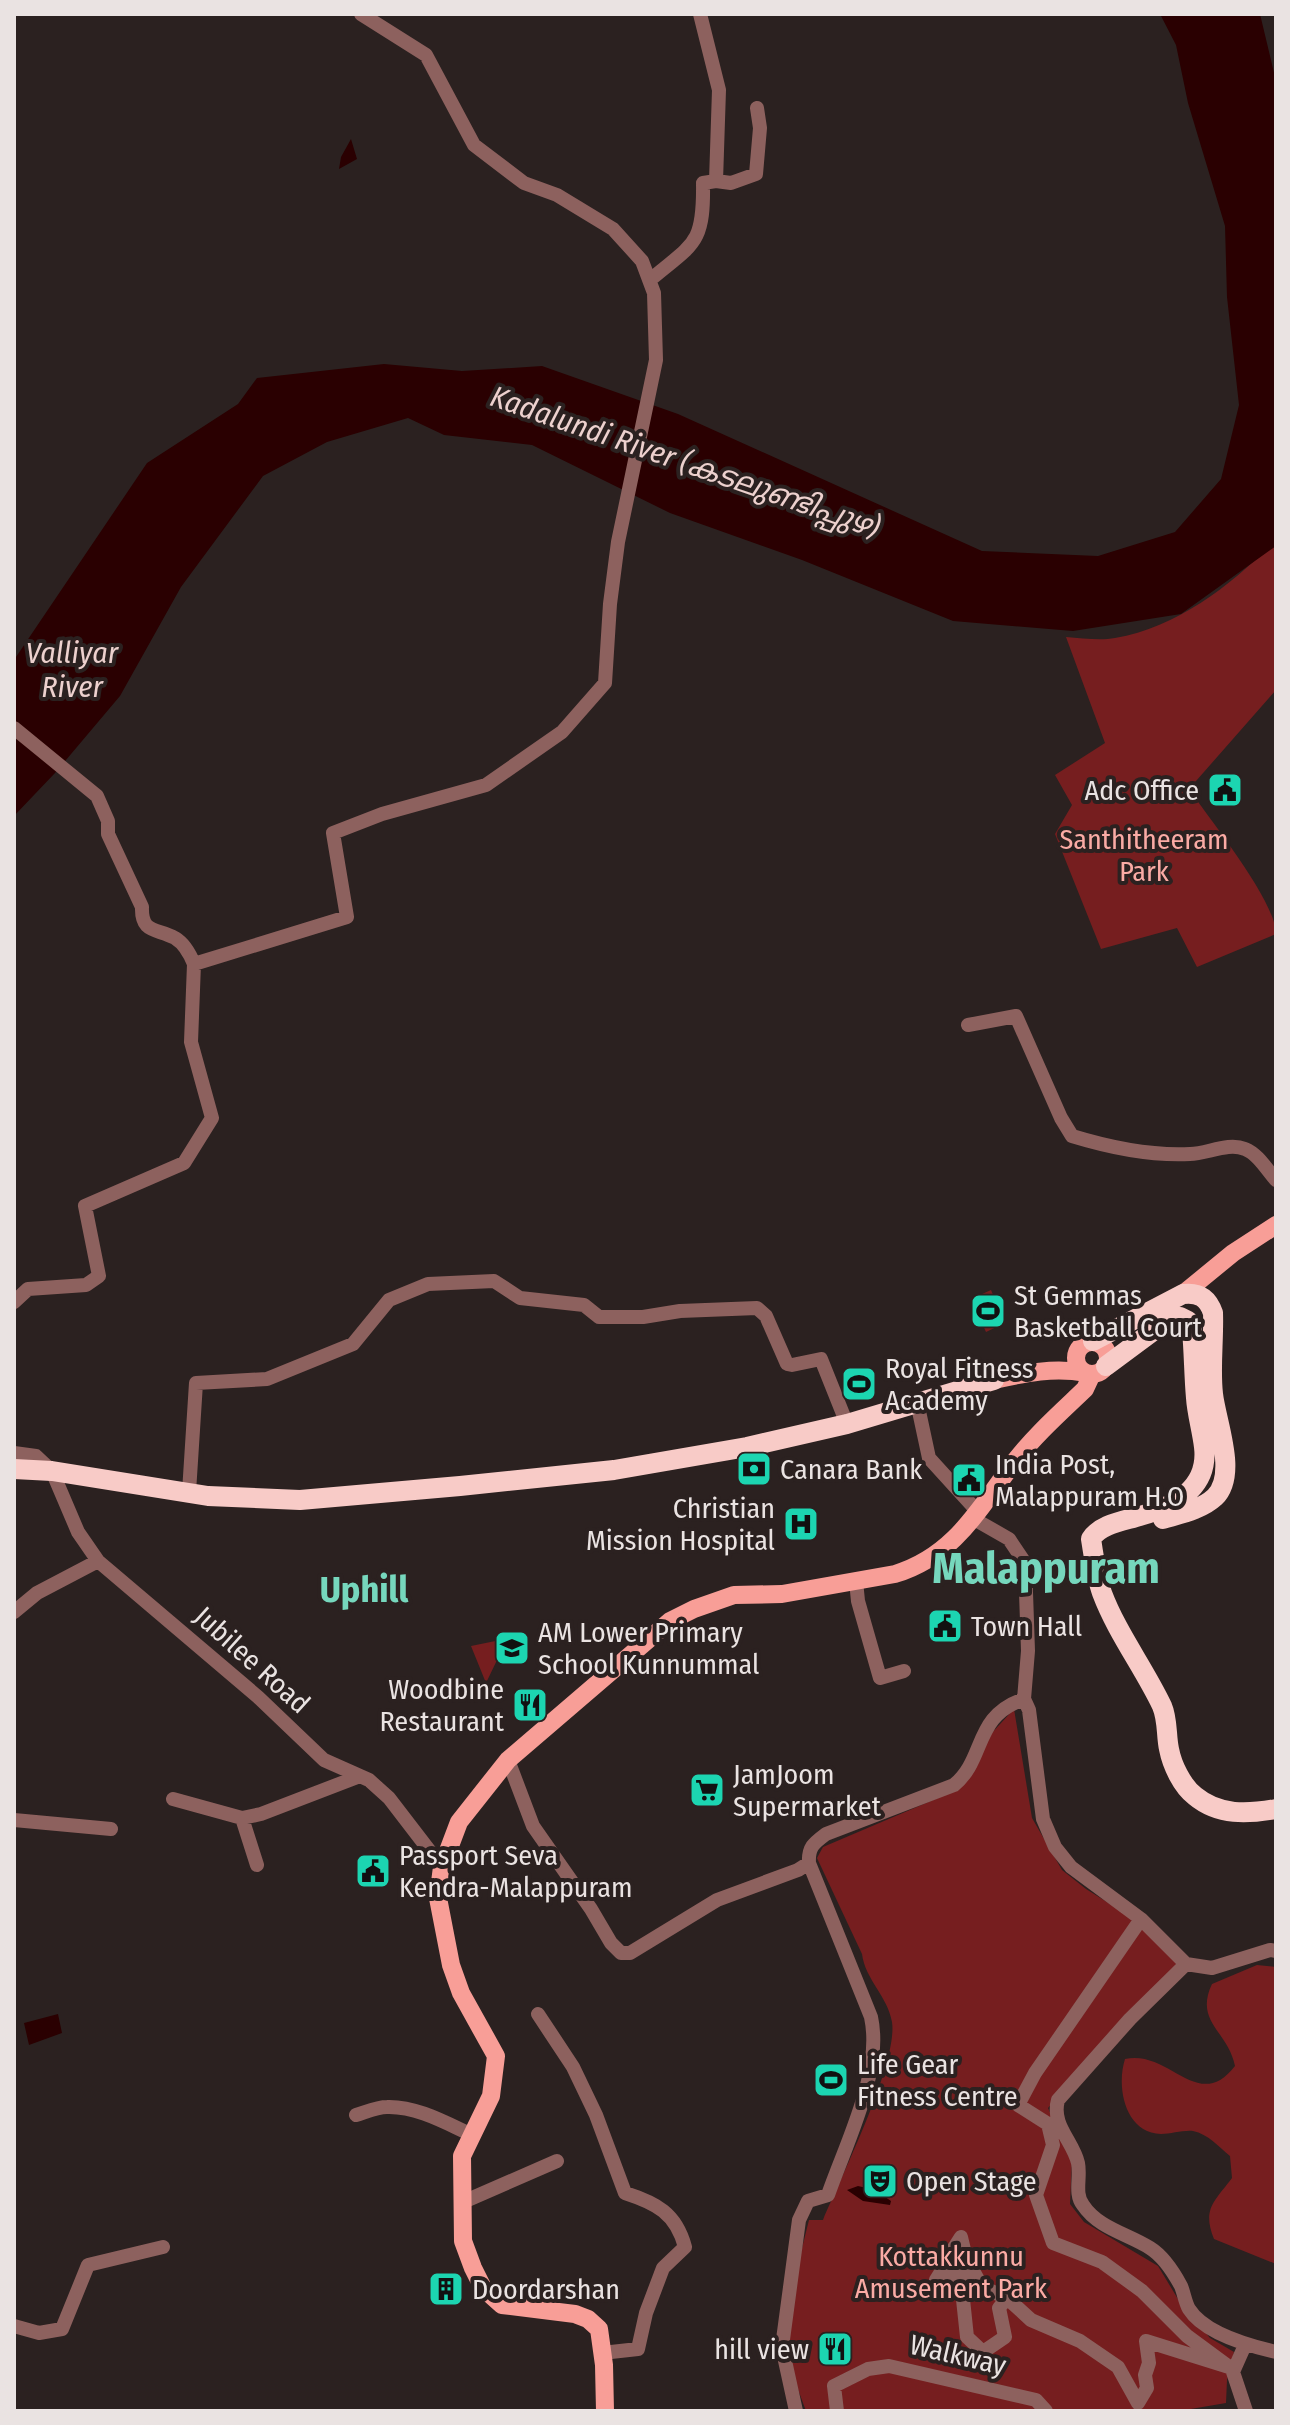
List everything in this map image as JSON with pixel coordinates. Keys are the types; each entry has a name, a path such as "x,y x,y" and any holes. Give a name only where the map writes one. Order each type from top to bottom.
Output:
{"highway":[{"path":"1086,1345 1193,1295 1210,1303 1213,1313 1213,1394 1226,1461 1224,1481 1216,1496 1198,1508 1115,1531 1100,1539 1094,1555"},
{"path":"1095,1371 1168,1320 1180,1317 1188,1321 1192,1330 1196,1398 1205,1450 1204,1467 1196,1487 1160,1510 1106,1527 1091,1539 1101,1590 1113,1619 1163,1709 1169,1749 1186,1788 1208,1805 1226,1812 1251,1813 1276,1809"},
{"path":"14,1469 52,1471 208,1496 300,1500 475,1485 614,1470 747,1447 847,1424 994,1380"}],"main road":[{"path":"1193,1295 1233,1253 1270,1229"},
{"path":"605,2411 599,2329 588,2319 575,2314 502,2305 483,2288 463,2241 462,2156 491,2096 496,2056 461,1993 451,1965 439,1911 442,1867 459,1822 508,1760 670,1621 734,1595 782,1594 909,1570 949,1544 977,1516 1015,1461 1085,1389 1095,1371 1109,1361 1107,1350 1099,1342 1086,1345 994,1380"},
{"path":"1086,1345 1077,1363 1095,1371"},
{"path":"994,1380 1041,1370 1095,1371"}],"street":[{"path":"194,964 347,917 333,833 382,814 486,785 562,732 605,683 618,542 656,360 654,293 650,280 642,261 613,229 557,195 524,183 474,145 426,55 361,14"},
{"path":"700,14 719,90 716,181"},
{"path":"650,280 695,242 704,219 703,183 731,183 756,174 760,128 757,108"},
{"path":"14,728 97,796 108,821 108,834 142,907 141,919 148,928 176,938 194,964 191,1042 212,1118 184,1163 85,1206 99,1276 86,1285 28,1289 14,1302"},
{"path":"968,1025 1016,1016 1072,1136 1111,1146 1167,1153 1192,1154 1244,1148 1253,1153 1276,1180"},
{"path":"189,1492 196,1383 267,1379 353,1344 389,1300 428,1284 494,1281 520,1298 584,1305 599,1317 643,1317 680,1311 757,1308 766,1316 787,1364 821,1359 847,1424"},
{"path":"917,1402 929,1458 977,1516 1009,1539 1025,1563 1028,1651 1024,1699 1029,1710 1043,1819 1055,1847 1071,1867 1141,1919 1186,1964 1212,1968 1270,1950 1276,1951"},
{"path":"14,1453 36,1456 52,1471"},
{"name":"Jubilee Road","path":"52,1471 78,1532 98,1561 258,1697 324,1760 360,1776 389,1798 442,1867"},
{"path":"14,1612 37,1593 98,1561"},
{"path":"856,1581 858,1601 880,1678 904,1671"},
{"path":"796,2411 782,2347 799,2220 808,2201 828,2195 863,2097 875,2037 871,2017 809,1863 808,1852 811,1845 826,1834 954,1785 967,1774 977,1743 1001,1709 1024,1699"},
{"path":"508,1760 533,1826 611,1943 621,1953 630,1953 717,1900 809,1863"},
{"path":"173,1799 242,1818 261,1814 360,1776"},
{"path":"242,1818 257,1865"},
{"path":"14,1820 111,1829"},
{"path":"1007,2298 999,2308 1005,2337 983,2352 967,2337 962,2290 936,2280 941,2272 968,2279 945,2262 961,2237 966,2258 982,2287 1007,2298 1031,2320 1080,2341 1118,2367 1138,2403 1147,2388 1145,2375 1149,2363 1146,2341 1229,2367 1187,2336 1142,2291 1102,2262 1053,2243 1036,2195 1053,2145 1048,2124 1018,2105 1035,2073 1141,1919"},
{"path":"1186,1964 1120,2030 1058,2100 1055,2110 1078,2162 1079,2200 1084,2209 1099,2221 1152,2249 1166,2263 1181,2287 1189,2308 1200,2321 1245,2345 1276,2352"},
{"path":"538,2014 573,2067 625,2193 655,2203 680,2229 685,2247 663,2268 646,2313 638,2349 602,2353"},
{"path":"356,2115 385,2106 405,2109 472,2135"},
{"path":"463,2202 557,2161"},
{"path":"14,2326 39,2333 62,2329 88,2265 163,2247"},
{"path":"1245,2345 1233,2372 1246,2411"},
{"name":"Walkway","path":"837,2411 834,2386 868,2369 889,2366 1036,2400 1046,2411"}],"green space":[{"name":"Santhitheeram Park","path":"1276,540 1276,690 1189,789 1254,882 1273,920 1276,934 1197,967 1177,928 1101,949 1055,834 1072,805 1055,775 1105,743 1066,637 1109,639 1161,624 1223,587"},
{"name":"St Gemmas Basketball Court","path":"991,1290 1005,1323 986,1332 971,1299"},
{"path":"510,1638 512,1651 498,1658 486,1683 471,1646"},
{"name":"Kottakkunnu Amusement Park","path":"1014,1709 1032,1818 1062,1870 1139,1922 1182,1964 1095,2051 1048,2108 1072,2160 1070,2204 1084,2222 1158,2266 1181,2304 1210,2338 1234,2352 1227,2380 1226,2403 1179,2411 806,2411 786,2357 801,2252 809,2220 823,2220 878,2091 891,2041 892,2022 817,1858 823,1847 959,1789 989,1736"},
{"path":"1257,1965 1276,1967 1276,2264 1214,2239 1210,2213 1215,2200 1232,2178 1230,2156 1198,2133 1161,2134 1139,2126 1126,2107 1122,2082 1125,2059 1141,2058 1196,2082 1209,2084 1221,2079 1235,2066 1207,2008 1212,1984"}],"water":[{"name":"Valliyar River","path":"1160,14 1260,14 1276,81 1276,546 1181,614 1073,631 953,621 802,560 670,513 532,445 444,435 408,418 327,442 263,476 181,587 120,696 14,816 14,660 147,463 238,404 257,378 384,364 462,371 542,366 678,414 982,551 1098,556 1175,532 1221,479 1239,405 1227,297 1225,226 1188,103 1176,45"},
{"path":"351,139 357,159 339,169 341,157"},
{"path":"58,2014 62,2033 29,2045 24,2023"},
{"path":"858,2186 875,2190 891,2201 890,2205 863,2201 847,2190"}],"place":[{"name":"Adc Office","path":"1225,790"},
{"name":"St Gemmas Basketball Court","path":"988,1311"},
{"name":"Royal Fitness Academy","path":"859,1384"},
{"name":"Canara Bank","path":"754,1469"},
{"name":"India Post, Malappuram H.O","path":"969,1480"},
{"name":"Christian Mission Hospital","path":"801,1524"},
{"name":"Town Hall","path":"945,1626"},
{"name":"AM Lower Primary School Kunnummal","path":"512,1648"},
{"name":"Woodbine Restaurant","path":"530,1705"},
{"name":"JamJoom Supermarket","path":"707,1790"},
{"name":"Passport Seva Kendra-Malappuram","path":"373,1871"},
{"name":"Life Gear Fitness Centre","path":"831,2080"},
{"name":"Open Stage","path":"880,2181"},
{"name":"Doordarshan","path":"446,2289"},
{"name":"hill view","path":"835,2349"}],"district":[{"name":"Malappuram","path":"1046,1568"},
{"name":"Uphill","path":"364,1590"}],"water label":[{"name":"Kadalundi River (കടലുണ്ടിപ്പുഴ)","path":"685,462"}]}
